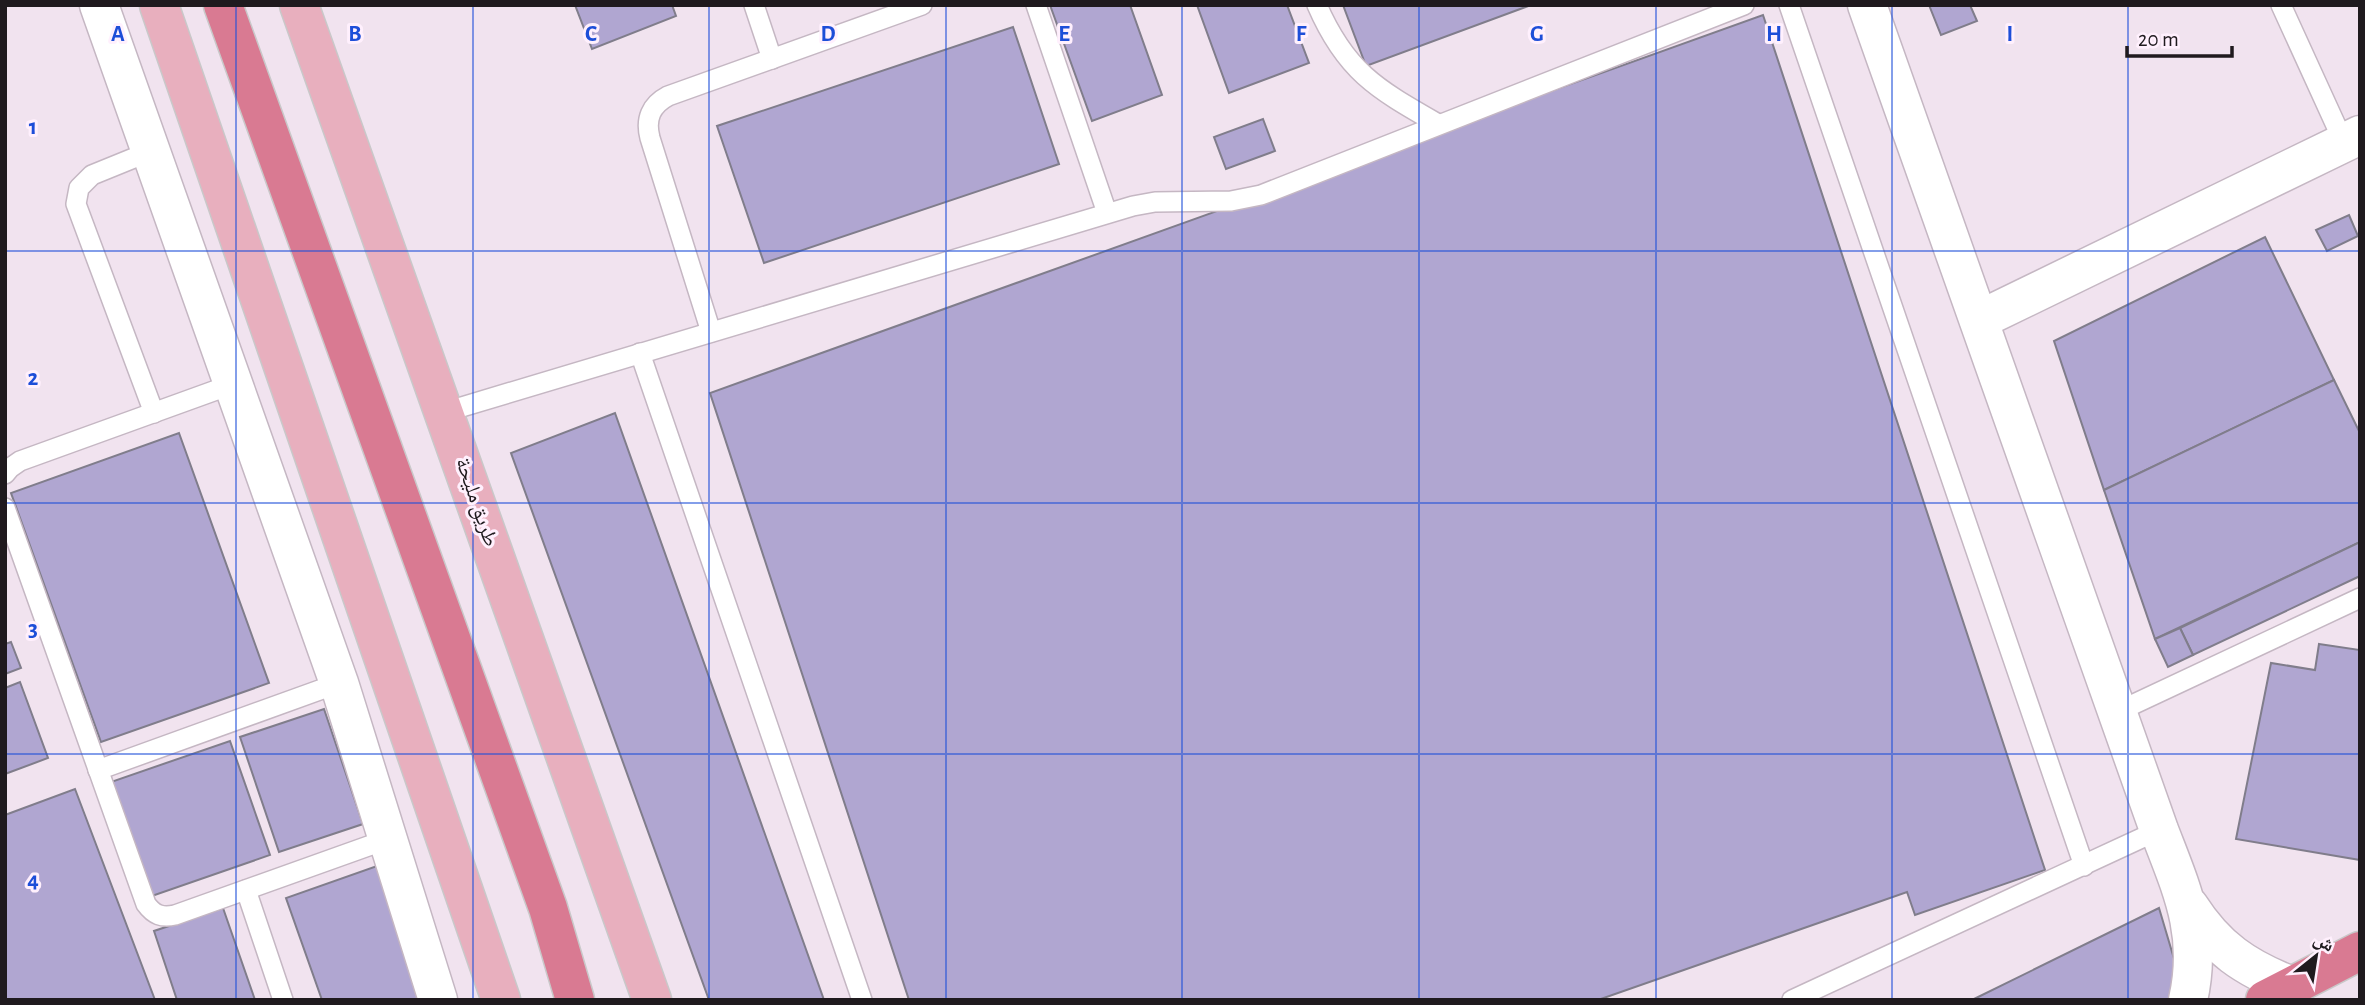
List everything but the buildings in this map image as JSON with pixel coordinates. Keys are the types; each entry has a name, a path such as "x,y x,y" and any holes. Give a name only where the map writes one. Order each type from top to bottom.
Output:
{"highway":[{"path":"223,5 548,908 575,1000"},
{"path":"2278,993 2360,951"}],"main road":[{"path":"159,5 501,1000"},
{"name":"طريق مليحة","path":"299,5 652,1000"}],"street":[{"path":"99,5 339,682 438,1000"},
{"path":"1867,5 2159,830 2188,904 2202,927 2221,947 2266,976 2278,993"},
{"path":"1979,320 2352,139"},
{"path":"2188,904 2194,960 2188,1000"}],"lane":[{"path":"754,5 772,59"},
{"path":"710,332 649,138 648,118 659,101 922,5"},
{"path":"1037,5 1107,214"},
{"path":"1317,5 1339,49 1356,69 1375,87 1437,124"},
{"path":"445,412 1107,214 1155,202 1224,204 1261,195 1744,5"},
{"path":"1789,5 2084,866"},
{"path":"2281,5 2352,139"},
{"path":"151,151 92,175 79,188 76,204 154,413"},
{"path":"640,354 862,1000"},
{"path":"5,474 20,461 233,384"},
{"path":"5,508 146,904 151,911 167,916 388,839"},
{"path":"2117,712 2360,598"},
{"path":"98,770 339,682"},
{"path":"1792,1000 2159,830"},
{"path":"246,890 283,1000"}]}
